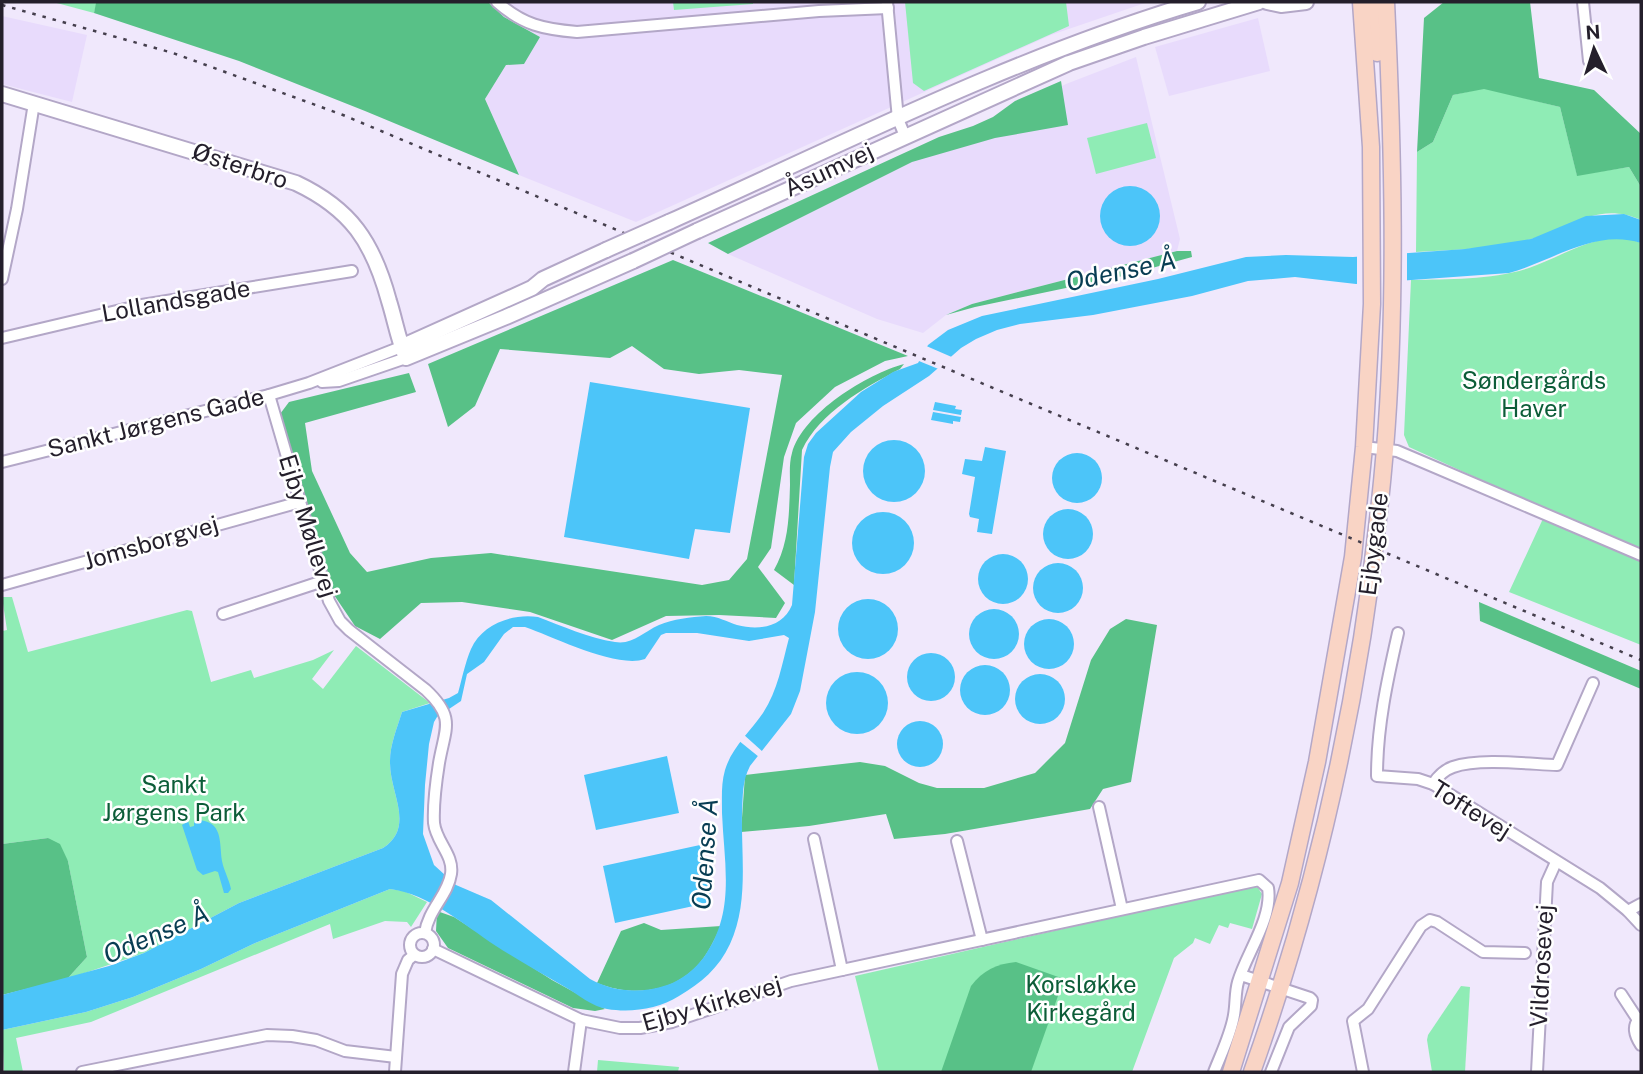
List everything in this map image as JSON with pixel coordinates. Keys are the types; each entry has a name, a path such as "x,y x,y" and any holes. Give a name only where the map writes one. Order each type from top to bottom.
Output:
{"main road":[{"name":"Ejbygade","path":"1252,1072 1281,988 1314,867 1348,717 1370,584 1385,449 1391,304 1392,230 1386,2"},
{"path":"1390,125 1396,63 1396,2"},
{"name":"Ejbygade","path":"1231,1072 1290,883 1317,762 1353,557 1364,447 1372,304 1371,147 1363,3"},
{"path":"1363,3 1390,125"}],"street":[{"path":"497,2 514,17 547,29 577,32 888,5 898,119 905,135"},
{"name":"Åsumvej","path":"408,351 532,288 543,279 1044,54 1198,2"},
{"name":"Åsumvej","path":"408,351 506,317 1069,63 1259,2"},
{"path":"1266,2 1281,5 1306,2"},
{"path":"1583,2 1589,61"},
{"name":"Østerbro","path":"2,94 296,183 318,193 350,218 365,239 408,351"},
{"path":"2,279 17,209 34,103"},
{"name":"Lollandsgade","path":"2,338 142,305 352,271"},
{"path":"402,323 420,332 543,279"},
{"name":"Østerbro","path":"389,301 402,323 408,351"},
{"name":"Sankt Jørgens Gade","path":"2,462 309,383 339,381 408,351"},
{"name":"Ejby Møllevej","path":"269,395 329,601 340,621 437,700 446,716 447,732 439,764 434,824 438,840 448,854 452,866 451,877 426,923 425,933"},
{"path":"1364,447 1396,451 1641,555"},
{"name":"Jomsborgvej","path":"2,585 300,502"},
{"path":"223,614 323,581"},
{"name":"Toftevej","path":"1398,633 1378,731 1377,776 1418,779 1433,784 1600,888 1641,925"},
{"path":"1433,784 1441,773 1454,766 1476,763 1557,765 1593,683"},
{"path":"1099,807 1122,909"},
{"path":"814,839 842,970"},
{"path":"957,841 982,940"},
{"name":"Vildrosevej","path":"1537,1072 1547,881 1556,862"},
{"name":"Ejby Kirkevej","path":"581,1020 606,1026 640,1028 672,1022 791,981 1255,880 1264,883 1268,888 1268,898 1256,944 1241,975"},
{"path":"1628,911 1641,905"},
{"path":"1363,1072 1353,1021 1368,1009 1421,926 1430,920 1437,922 1483,952 1525,953"},
{"path":"395,1072 402,974 408,960 414,955 427,956 433,949 433,940 425,933 411,937 409,947 414,955"},
{"path":"433,949 581,1020 575,1072"},
{"path":"1214,1072 1234,1018 1241,975 1310,998 1312,1003 1289,1027 1271,1072"},
{"path":"1621,994 1639,1019 1634,1028 1635,1037 1641,1045"},
{"path":"82,1072 267,1035 316,1040 345,1051 396,1057"}],"shaded area":[{"path":"488,2 1148,2 1051,35 636,222 519,175 485,99 506,65 540,37 504,17"},
{"path":"2,16 87,35 72,102 2,84"},
{"path":"1258,18 1270,71 1169,96 1155,47"},
{"path":"1136,57 1180,239 1177,251 972,304 946,315 923,333 877,319 728,254 1066,84"}],"green space":[{"path":"53,2 97,2 94,13"},
{"path":"488,2 504,17 540,37 524,64 506,65 485,99 519,175 239,61 94,13 96,3"},
{"path":"673,2 753,2 753,4 674,10"},
{"path":"905,2 1066,2 1069,26 924,91 913,83"},
{"path":"1444,2 1530,2 1539,78 1594,90 1641,134 1641,187 1629,167 1577,176 1560,107 1484,89 1453,95 1433,142 1417,152 1424,18"},
{"path":"1061,81 1068,125 995,138 912,162 728,254 708,243 939,137 993,117 1015,101"},
{"path":"1484,88 1560,107 1577,175 1629,167 1641,187 1641,220 1609,213 1595,215 1538,237 1510,244 1416,252 1417,152 1433,142 1453,95"},
{"path":"1147,123 1156,158 1096,174 1087,138"},
{"name":"Søndergårds Haver","path":"1611,238 1628,238 1641,243 1641,645 1509,592 1547,510 1409,447 1404,435 1411,280 1471,278 1515,272 1590,243"},
{"path":"1177,251 1191,251 1192,257 1123,276 946,315 972,304"},
{"path":"673,260 908,356 885,361 835,387 796,423 784,457 771,548 758,567 785,603 776,618 666,616 612,640 530,612 462,602 421,603 380,639 355,626 334,595 280,414 289,402 409,373 416,392 305,423 312,471 350,553 367,572 431,558 491,553 702,585 729,580 747,559 782,375 739,370 699,374 664,369 632,346 610,358 500,349 475,406 448,427 428,364"},
{"path":"904,364 844,402 820,424 802,450 794,585 774,570 787,529 790,461 798,438 838,397 872,376"},
{"name":"Sankt Jørgens Park","path":"2,597 12,597 28,652 187,610 192,611 211,682 251,670 254,678 313,660 334,650 312,679 323,689 356,646 430,703 402,712 394,736 390,755 391,773 399,819 398,830 393,839 383,848 239,903 144,953 67,979 87,957 68,861 48,838 2,844 2,631 7,630"},
{"path":"1479,602 1641,671 1641,689 1480,621"},
{"path":"1126,619 1157,625 1131,782 1103,789 1090,809 945,834 894,839 886,814 809,826 741,832 745,775 860,762 885,766 919,783 937,788 984,788 1035,773 1065,743 1091,660 1110,629"},
{"path":"48,838 60,844 68,861 87,957 67,979 2,995 2,844"},
{"name":"Korsløkke Kirkegård","path":"1252,886 1258,888 1262,894 1252,929 1230,923 1228,928 1219,925 1210,944 1195,938 1193,943 1174,958 1132,1072 879,1072 855,976"},
{"path":"390,889 404,891 427,902 411,927 407,922 385,921 333,939 330,924 91,1022 16,1038 23,1072 4,1072 2,1030 86,1012 133,997 253,944"},
{"path":"437,911 454,917 552,980 605,1009 595,1011 573,1008 448,948 436,931"},
{"path":"644,923 661,930 721,926 699,964 685,977 673,983 661,988 635,991 597,983 621,931"},
{"path":"1016,962 1064,979 1031,1072 941,1072 971,986 991,969"},
{"path":"1461,986 1470,987 1465,1072 1432,1072 1428,1035"},
{"path":"598,1060 679,1067 678,1072 597,1072"}],"water":[{"path":"1130,186 1147,191 1155,199 1160,216 1155,233 1147,241 1130,246 1113,241 1105,233 1100,216 1105,199 1113,191"},
{"path":"1624,214 1641,220 1641,243 1624,239 1591,243 1509,273 1356,284 1295,277 1248,281 1192,296 1093,315 1020,324 997,330 961,348 929,376 883,406 851,432 833,452 830,467 815,612 800,691 791,714 750,766 743,789 743,879 736,928 726,953 715,968 695,986 671,1000 635,1010 596,1006 432,904 419,897 390,889 253,944 133,997 86,1012 2,1030 2,995 109,966 144,953 239,903 383,848 398,830 398,808 390,761 392,743 402,712 458,693 476,640 499,622 519,617 538,617 586,635 627,642 664,623 688,618 710,616 754,628 769,626 783,618 792,605 804,457 808,444 816,433 861,392 893,372 918,363 928,345 948,330 982,316 1158,279 1246,257 1353,257 1465,249 1531,239 1586,216","holes":["513,627 525,627 602,656 633,661 645,659 661,635 666,633 697,633 749,641 784,635 789,638 779,677 768,704 732,754 724,775 722,813 726,887 721,923 704,957 687,974 672,983 647,990 627,990 608,987 590,979 491,900 456,885 434,865 423,834 429,744 434,722 437,717 461,701 467,674 484,662 504,634"]},
{"path":"590,382 750,408 730,533 695,529 689,559 564,537"},
{"path":"935,402 956,406 955,409 962,410 961,415 933,410"},
{"path":"933,412 961,417 960,422 953,421 953,424 931,420"},
{"path":"894,440 906,442 916,449 923,459 923,483 916,493 906,500 894,502 882,500 872,493 865,483 863,471 865,459 872,449 882,442"},
{"path":"985,447 1006,451 992,534 977,532 979,519 970,517 969,514 975,477 962,474 965,459 982,461"},
{"path":"1077,453 1095,460 1102,478 1095,496 1077,503 1059,496 1052,478 1059,460"},
{"path":"1068,509 1086,516 1093,534 1086,552 1068,559 1050,552 1043,534 1050,516"},
{"path":"883,512 905,521 914,543 905,565 883,574 861,565 852,543 861,521"},
{"path":"1003,554 1021,561 1028,579 1021,597 1003,604 985,597 978,579 985,561"},
{"path":"1058,563 1076,570 1083,588 1076,606 1058,613 1040,606 1033,588 1040,570"},
{"path":"862,599 874,599 893,612 898,629 896,641 885,654 874,659 862,659 843,646 838,635 838,623 851,604"},
{"path":"994,609 1012,616 1019,634 1012,652 994,659 976,652 969,634 976,616"},
{"path":"1049,619 1067,626 1074,644 1067,662 1049,669 1031,662 1024,644 1031,626"},
{"path":"931,653 948,660 955,677 948,694 931,701 914,694 907,677 914,660"},
{"path":"985,665 1003,672 1010,690 1003,708 985,715 967,708 960,690 967,672"},
{"path":"857,672 879,681 888,703 879,725 857,734 835,725 826,703 835,681"},
{"path":"1040,674 1058,681 1065,699 1058,717 1040,724 1022,717 1015,699 1022,681"},
{"path":"920,721 937,727 943,744 937,761 920,767 903,761 897,744 903,727"},
{"path":"667,756 679,813 596,830 584,775"},
{"path":"194,820 211,823 218,833 222,861 231,889 228,893 224,893 218,872 203,875 197,870 182,825 188,821 190,827 194,826"},
{"path":"700,845 712,902 615,923 603,866"}],"pier":[{"path":"1407,249 1407,284 1357,287 1357,253"},
{"path":"924,345 954,358 941,370 914,359"},
{"path":"743,734 763,752 759,757 738,740"}],"railway":[{"path":"2,5 173,53 343,115 1641,660"}],"water label":[{"name":"Odense Å","path":"1121,271"},
{"name":"Odense Å","path":"705,854"},
{"name":"Odense Å","path":"156,934"}]}
